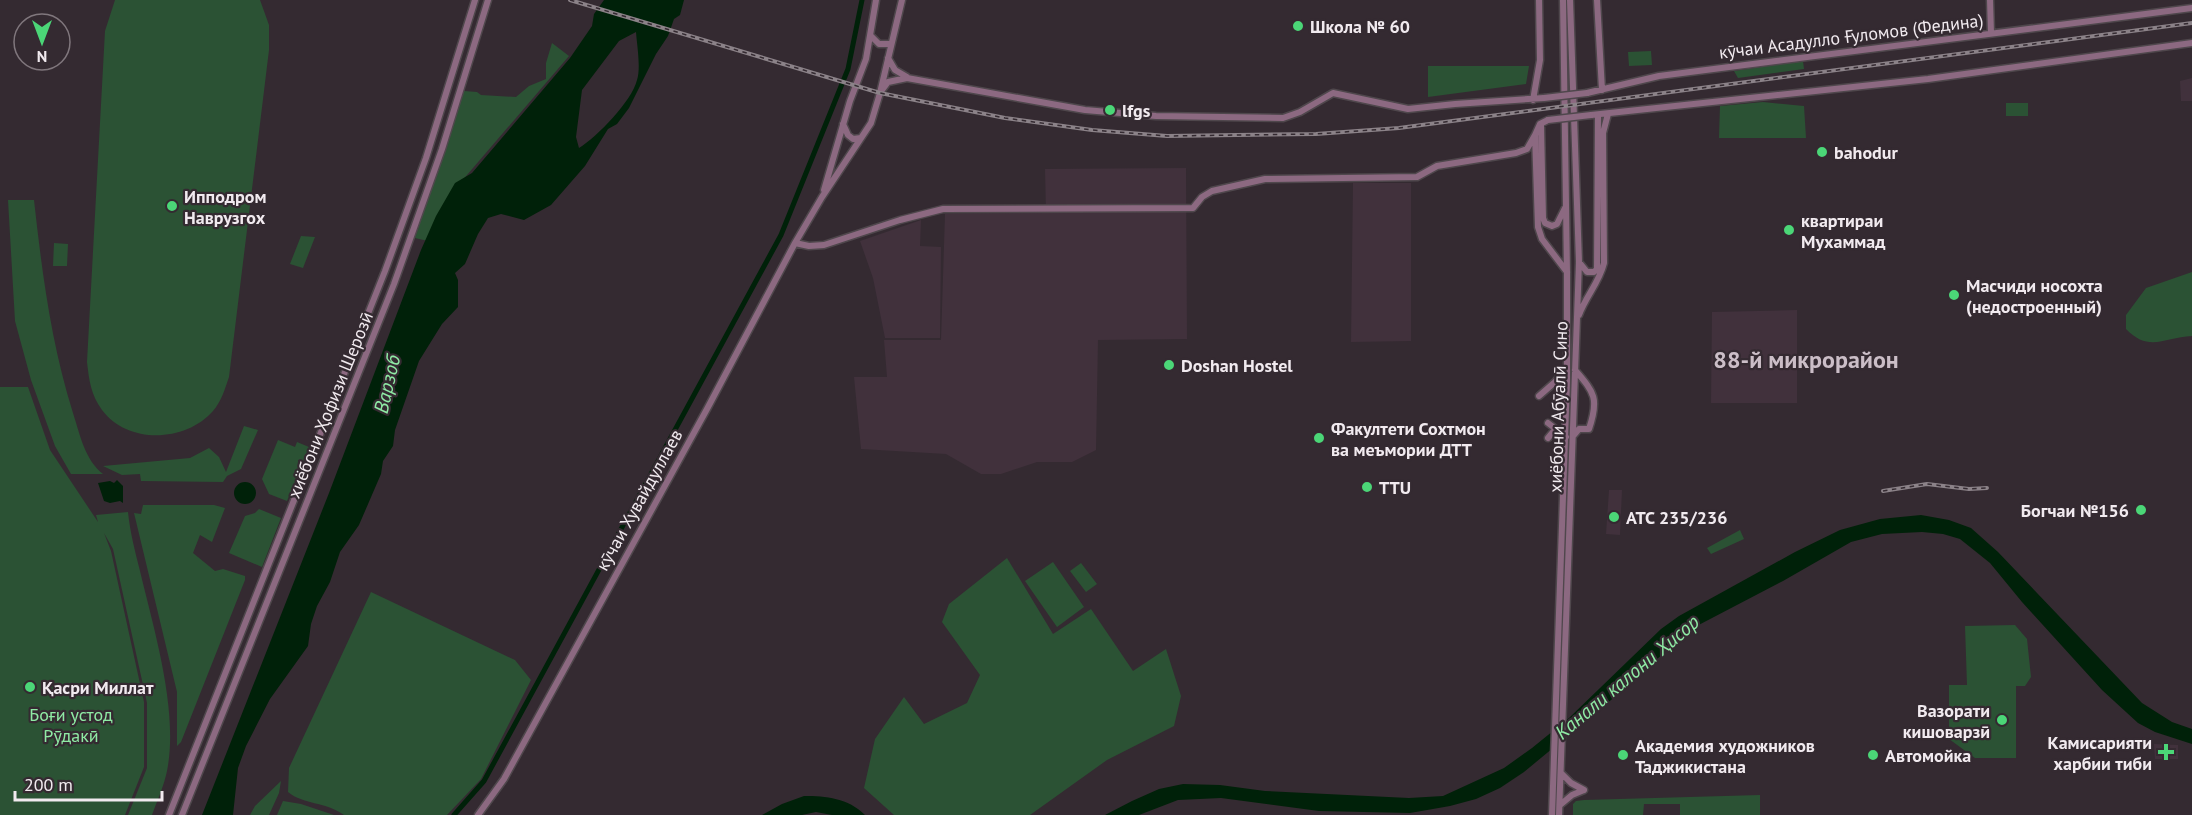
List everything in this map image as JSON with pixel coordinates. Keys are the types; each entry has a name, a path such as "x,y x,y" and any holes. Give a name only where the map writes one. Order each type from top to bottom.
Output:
{"main road":[{"name":"хиёбони Ҳофизи Шерозӣ","path":"169,815 382,279 424,165 475,0"},
{"name":"хиёбони Ҳофизи Шерозӣ","path":"182,815 394,284 459,97 488,0"},
{"name":"кӯчаи Хувайдуллаев","path":"822,197 843,123 866,59 876,0"},
{"path":"880,93 888,82 907,78 1085,110 1156,116 1283,118 1300,112 1333,93 1408,109 1533,100 1540,60 1539,0"},
{"name":"хиёбони Абӯалӣ Сино","path":"1559,815 1558,769 1567,367 1563,0"},
{"name":"хиёбони Абӯалӣ Сино","path":"1561,635 1579,262 1570,0"},
{"path":"1597,0 1602,90"},
{"path":"1990,0 1991,33"},
{"name":"кӯчаи Хувайдуллаев","path":"478,815 504,779 795,243 822,197 871,123 900,2"},
{"name":"кӯчаи Асадулло Ғуломов (Федина)","path":"1533,100 1587,93 1659,76 2192,8"},
{"path":"871,36 879,44 891,44"},
{"path":"795,243 809,246 824,245 900,220 943,209 1193,208 1202,197 1212,191 1265,179 1417,177 1437,165 1516,153 1527,148 1540,124 1548,120 1928,79 2192,43"},
{"path":"888,57 896,70 907,78"},
{"path":"447,93 459,97"},
{"path":"1576,321 1585,299 1598,283 1605,263 1603,133 1608,114"},
{"path":"1579,262 1587,272 1594,272 1597,269 1594,115"},
{"path":"843,123 848,135 853,139 861,138"},
{"path":"1540,124 1545,223 1552,226 1557,224 1566,206"},
{"path":"1535,135 1538,226 1542,239 1567,273"},
{"path":"1527,148 1537,156"},
{"path":"1539,396 1567,367"},
{"path":"1572,442 1576,431 1589,429 1596,401 1593,393 1575,369"},
{"path":"1548,423 1566,437"},
{"path":"1548,438 1555,432 1566,437"},
{"path":"222,681 234,686"},
{"path":"1558,769 1571,783 1584,789 1560,805"},
{"name":"хиёбони Абӯалӣ Сино","path":"1552,815 1558,769"}],"shaded area":[{"path":"2192,78 2192,101 2181,101 2180,81"},
{"path":"1186,168 1187,339 1098,340 1096,450 1072,462 1037,462 1001,474 981,474 946,454 861,449 854,377 887,377 884,340 941,340 945,214 1046,213 1045,169"},
{"path":"1353,183 1411,183 1411,341 1351,342"},
{"path":"921,220 920,246 941,247 940,338 885,338 873,278 860,241"},
{"path":"1797,310 1797,403 1711,403 1712,312"},
{"path":"1609,490 1622,490 1620,535 1606,534"},
{"name":"Камисарияти харбии тиби","path":"2154,744 2178,745 2178,759 2155,759"}],"green space":[{"name":"Ипподром Наврузгох","path":"115,0 260,0 269,25 269,50 229,377 221,399 213,411 202,421 173,434 141,434 113,421 95,399 87,362 105,31"},
{"path":"552,43 569,56 455,189 428,241 415,238 464,91 477,92 481,95 516,97 529,86 546,79 546,63"},
{"path":"1651,51 1652,65 1629,66 1628,52"},
{"path":"1803,61 1804,69 1738,78 1734,71"},
{"path":"1428,66 1529,66 1526,84 1428,97"},
{"path":"1763,102 1804,106 1806,138 1719,138 1720,106"},
{"path":"2006,103 2028,103 2028,116 2006,116"},
{"path":"8,200 34,200 48,307 65,387 84,446 92,462 103,474 71,474 55,446 31,380 15,321"},
{"path":"301,236 315,237 303,268 290,264"},
{"path":"54,243 68,244 67,266 53,266"},
{"path":"2192,272 2192,336 2150,342 2134,336 2126,329 2126,315 2146,288"},
{"name":"Боғи устод Рӯдакӣ","path":"0,387 28,387 50,450 98,522 96,515 128,512 158,644 170,723 167,771 152,815 128,815 147,768 147,703 113,549 104,533 111,551 144,702 144,767 125,815 0,815"},
{"path":"244,426 258,430 241,469 227,476 223,482 141,481 140,474 122,475 103,466 190,458 209,448 219,457 226,472"},
{"path":"278,440 295,447 297,442 309,447 287,501 269,494 262,479"},
{"path":"143,505 214,505 225,508 212,542 200,535 193,553 215,571 223,569 245,576 181,742 177,746 177,692 134,513 141,514"},
{"path":"259,509 281,518 262,567 229,553 245,516"},
{"path":"1740,530 1744,539 1711,554 1707,548"},
{"path":"1007,558 1053,634 1091,609 1133,671 1166,649 1181,696 1174,726 1107,760 1030,815 894,815 864,788 875,739 904,697 924,724 967,703 980,675 942,622 949,604"},
{"path":"1053,562 1084,607 1057,627 1025,581"},
{"path":"1081,563 1097,584 1086,592 1070,571"},
{"path":"371,592 515,660 531,680 481,779 447,815 344,815 288,792 289,768"},
{"path":"2015,625 2027,639 2031,677 2025,686 2016,686 2016,758 1975,758 1949,739 1949,685 1967,685 1965,626"},
{"path":"281,781 279,793 269,815 250,815 255,806"},
{"path":"1760,795 1760,815 1680,815 1680,804 1644,804 1643,815 1573,815 1573,804 1584,800"},
{"path":"283,801 301,804 334,815 277,815"}],"water":[{"name":"Варзоб","path":"604,0 684,0 680,15 674,19 668,36 656,54 629,108 617,124 608,129 585,166 551,205 524,220 501,214 488,218 478,234 465,264 455,273 458,280 458,307 442,324 419,361 395,430 393,446 383,461 381,474 359,525 340,552 330,582 317,606 311,624 308,646 270,699 246,746 238,768 233,815 202,815 436,216 455,183 472,173 570,58 592,26 594,14","holes":["636,32 639,69 634,89 613,118 579,148 576,137 582,90 619,41"]},
{"path":"117,480 123,486 123,503 104,501 98,483 110,481 114,483"},
{"path":"245,482 253,485 256,493 253,501 245,504 237,501 234,493 237,485"},
{"name":"Канали калони Ҳисор","path":"1921,515 1949,520 1971,528 1998,552 2142,703 2172,722 2192,729 2192,744 2155,732 2138,723 2102,690 1990,563 1960,539 1943,534 1922,532 1882,534 1851,542 1691,629 1611,700 1524,772 1500,788 1476,799 1410,813 1319,811 1221,798 1178,800 1139,815 1105,815 1159,789 1183,784 1220,785 1265,791 1409,798 1443,796 1504,768 1532,748 1569,718 1661,629 1679,616 1840,530 1880,519"},
{"path":"804,796 836,799 851,805 865,815 832,815 816,812 802,815 762,815"}],"waterway":[{"path":"454,815 484,781 781,235 848,69 862,0"}],"railway":[{"path":"570,0 880,93 1005,118 1092,130 1167,136 1316,134 1399,128 2192,23"},
{"path":"1883,491 1927,484 1969,489 1987,488"}],"place":[{"name":"Школа № 60","path":"1298,26"},
{"name":"lfgs","path":"1110,110"},
{"name":"bahodur","path":"1822,152"},
{"name":"Ипподром Наврузгох","path":"172,206"},
{"name":"квартираи Мухаммад","path":"1789,230"},
{"name":"Масчиди носохта (недостроенный)","path":"1954,295"},
{"name":"Doshan Hostel","path":"1169,365"},
{"name":"Факултети Сохтмон ва меъмории ДТТ","path":"1319,438"},
{"name":"TTU","path":"1367,487"},
{"name":"Богчаи №156","path":"2141,510"},
{"name":"АТС 235/236","path":"1614,517"},
{"name":"Қасри Миллат","path":"30,687"},
{"name":"Вазорати кишоварзӣ","path":"2002,720"},
{"name":"Камисарияти харбии тиби","path":"2166,752"},
{"name":"Академия художников Таджикистана","path":"1623,755"},
{"name":"Автомойка","path":"1873,755"}],"district":[{"name":"88-й микрорайон","path":"1806,359"}]}
